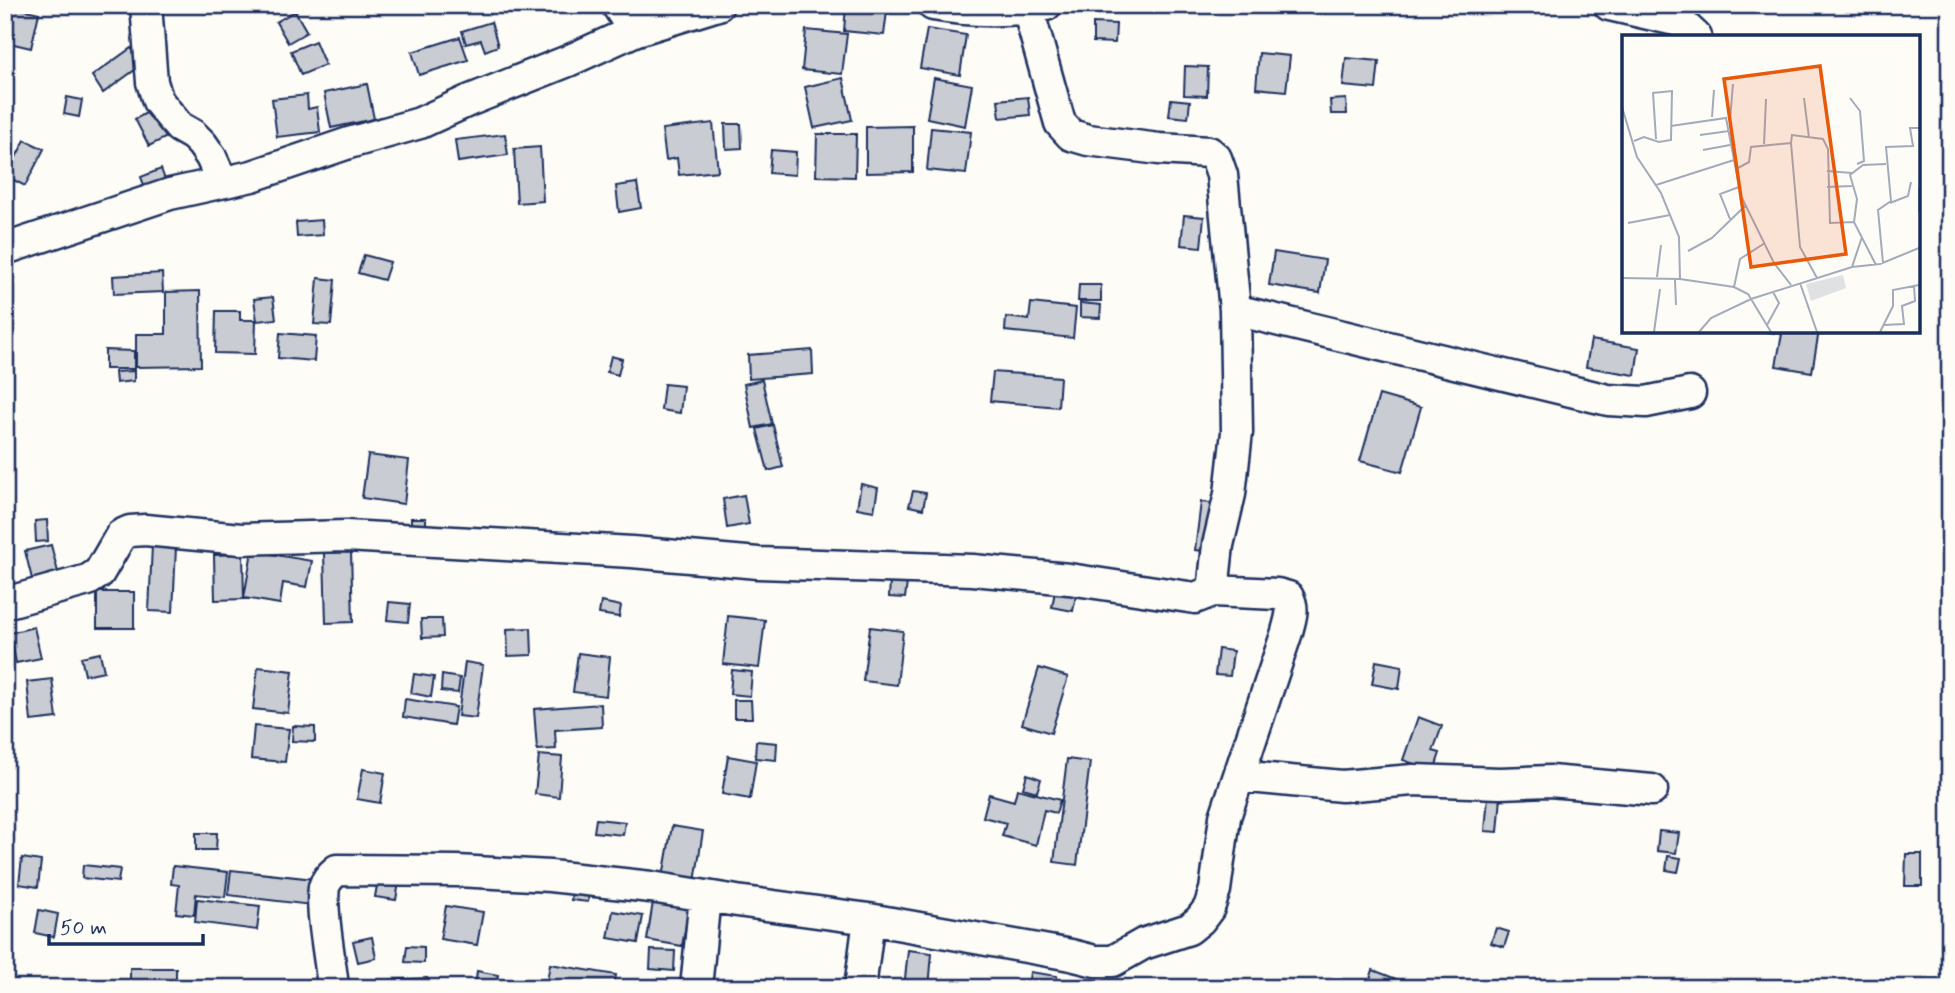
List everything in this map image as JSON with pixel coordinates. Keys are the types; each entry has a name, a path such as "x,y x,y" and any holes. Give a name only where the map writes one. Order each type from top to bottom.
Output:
{"street":[{"path":"146,5 152,82 158,101 179,127 202,144 222,183"},
{"path":"617,5 634,31"},
{"path":"5,249 170,194 252,176 349,143 420,123 468,100 568,61 634,31 719,5"},
{"path":"933,5 952,9 1037,7 1060,123 1071,135 1147,148 1209,152 1216,158 1222,175 1235,310 1237,432 1230,494 1218,545 1213,591"},
{"path":"1609,5 1679,21 1694,35"},
{"path":"1235,310 1608,400 1646,402 1690,393"},
{"path":"5,603 88,580 99,573 121,535 145,530 241,539 346,536 758,562 973,570 1069,579 1195,598 1213,591 1277,594 1287,597 1291,603 1287,632 1225,817 1215,890 1209,908 1189,929 1143,944 1113,961 1095,961 869,919 651,887 550,876 457,871 337,870 324,886 324,912 333,988"},
{"path":"1239,776 1342,786 1412,780 1500,783 1550,781 1653,790"},
{"path":"696,988 705,896"},
{"path":"860,988 869,919"}],"building":[{"path":"5,5 39,13 31,48 5,42"},
{"path":"411,5 445,5 412,10"},
{"path":"846,6 887,11 884,35 844,31"},
{"path":"295,11 307,32 288,43 276,22"},
{"path":"491,22 498,46 485,51 481,40 466,44 462,31"},
{"path":"1093,23 1116,24 1115,43 1093,42"},
{"path":"927,29 966,35 960,75 920,68"},
{"path":"806,30 847,34 842,74 802,70"},
{"path":"460,37 468,60 419,75 412,52"},
{"path":"315,41 325,65 301,75 291,51"},
{"path":"131,48 143,64 103,93 92,76"},
{"path":"1259,53 1290,56 1286,91 1256,88"},
{"path":"1346,58 1379,61 1376,89 1343,86"},
{"path":"1185,66 1208,67 1207,96 1184,95"},
{"path":"843,78 852,120 814,128 805,87"},
{"path":"934,78 972,85 965,126 927,118"},
{"path":"367,84 374,119 331,128 324,93"},
{"path":"307,95 308,109 317,107 320,132 277,137 272,99"},
{"path":"67,97 82,100 79,117 64,114"},
{"path":"1028,97 1030,115 1000,118 998,100"},
{"path":"1171,99 1190,101 1188,118 1169,116"},
{"path":"1346,99 1347,114 1331,114 1330,100"},
{"path":"159,106 173,134 149,146 135,119"},
{"path":"713,123 718,171 679,175 677,158 666,160 662,129"},
{"path":"725,124 741,124 742,148 726,149"},
{"path":"913,126 913,172 866,173 866,127"},
{"path":"931,128 971,132 966,174 927,170"},
{"path":"505,134 508,155 458,162 455,140"},
{"path":"817,134 856,134 855,177 816,176"},
{"path":"25,140 44,149 25,186 6,176"},
{"path":"540,147 543,201 517,203 514,149"},
{"path":"771,150 796,152 795,175 769,173"},
{"path":"161,169 167,185 147,193 141,177"},
{"path":"637,183 641,208 619,212 616,186"},
{"path":"1184,215 1204,217 1201,247 1181,245"},
{"path":"322,220 323,235 297,237 296,222"},
{"path":"1274,252 1325,260 1320,293 1269,285"},
{"path":"364,255 390,262 384,280 358,273"},
{"path":"162,273 163,292 114,294 113,276"},
{"path":"318,278 335,280 331,325 314,324"},
{"path":"1079,285 1101,285 1101,301 1078,301"},
{"path":"200,291 201,366 136,367 136,334 166,334 166,292"},
{"path":"273,297 276,319 257,321 254,299"},
{"path":"1031,303 1076,308 1073,338 1005,331 1006,317 1029,320"},
{"path":"1080,303 1101,305 1100,318 1080,317"},
{"path":"216,311 240,311 240,320 256,320 255,354 215,353"},
{"path":"1769,332 1819,332 1812,372 1776,366 1782,334"},
{"path":"280,333 316,336 314,361 278,358"},
{"path":"1591,340 1639,348 1635,375 1586,367"},
{"path":"105,350 134,351 134,369 105,369"},
{"path":"812,350 813,374 749,379 748,355"},
{"path":"611,356 622,359 618,375 607,372"},
{"path":"134,371 134,381 116,383 115,372"},
{"path":"993,372 1060,377 1058,407 990,401"},
{"path":"762,380 772,424 753,428 744,384"},
{"path":"664,384 683,386 680,413 661,410"},
{"path":"1379,395 1421,407 1402,472 1360,461"},
{"path":"773,425 783,467 768,471 757,429"},
{"path":"368,455 409,460 404,504 362,498"},
{"path":"861,484 878,488 874,511 857,508"},
{"path":"913,491 926,493 923,509 909,506"},
{"path":"744,495 749,524 727,528 723,499"},
{"path":"1201,502 1219,504 1213,552 1195,550"},
{"path":"411,518 426,518 426,533 411,533"},
{"path":"47,520 48,541 36,542 35,521"},
{"path":"51,545 59,576 33,583 25,551"},
{"path":"152,545 176,547 173,612 149,611"},
{"path":"252,551 312,561 307,587 283,583 280,604 244,598"},
{"path":"351,552 353,622 326,623 324,553"},
{"path":"243,554 244,599 215,600 214,555"},
{"path":"7,569 12,589 5,591 5,570"},
{"path":"890,582 907,583 905,598 889,597"},
{"path":"1055,591 1076,595 1073,611 1052,607"},
{"path":"97,592 134,592 134,628 97,628"},
{"path":"389,602 410,604 408,622 387,620"},
{"path":"601,602 621,606 619,617 599,614"},
{"path":"728,616 765,620 759,668 723,664"},
{"path":"421,619 442,619 443,637 422,638"},
{"path":"34,627 41,658 16,663 10,633"},
{"path":"870,627 903,631 897,685 863,681"},
{"path":"531,628 532,655 508,656 507,629"},
{"path":"1218,649 1233,651 1230,676 1215,675"},
{"path":"100,653 104,671 85,675 81,657"},
{"path":"578,653 610,657 606,696 573,692"},
{"path":"1376,661 1402,666 1399,689 1372,684"},
{"path":"465,662 483,665 476,718 458,716"},
{"path":"258,667 293,671 288,713 253,709"},
{"path":"1039,668 1068,677 1051,733 1022,724"},
{"path":"732,670 752,672 750,696 730,694"},
{"path":"414,674 434,677 431,697 411,693"},
{"path":"442,675 460,678 458,693 441,691"},
{"path":"52,679 57,718 31,721 27,682"},
{"path":"405,699 456,707 453,725 403,717"},
{"path":"734,700 751,700 752,718 734,718"},
{"path":"601,704 602,727 555,730 556,749 537,750 534,709"},
{"path":"1418,717 1442,726 1433,751 1440,753 1434,771 1403,760"},
{"path":"254,726 289,729 285,762 251,759"},
{"path":"293,726 315,727 315,742 292,741"},
{"path":"756,741 777,743 776,760 755,758"},
{"path":"539,755 562,757 559,797 535,794"},
{"path":"728,756 756,761 750,799 722,794"},
{"path":"1067,759 1090,762 1077,865 1054,862"},
{"path":"363,769 385,773 380,803 357,799"},
{"path":"1027,774 1041,779 1037,792 1023,788"},
{"path":"1017,789 1060,800 1056,813 1044,810 1036,845 1002,836 1006,823 983,817 989,794 1014,801"},
{"path":"1488,796 1501,797 1498,832 1485,831"},
{"path":"596,819 625,822 623,835 594,832"},
{"path":"672,826 703,831 695,882 663,877"},
{"path":"1659,831 1679,833 1676,853 1657,851"},
{"path":"196,833 217,833 216,850 196,850"},
{"path":"1906,854 1922,854 1922,886 1905,886"},
{"path":"1668,856 1681,858 1678,872 1666,870"},
{"path":"22,858 41,861 38,887 19,884"},
{"path":"83,865 120,869 118,882 82,878"},
{"path":"173,866 228,872 225,897 196,894 194,915 176,913 179,885 171,884"},
{"path":"231,870 314,879 311,905 228,895"},
{"path":"378,879 399,882 396,900 375,897"},
{"path":"572,890 589,893 588,902 571,900"},
{"path":"197,899 260,906 257,930 195,922"},
{"path":"653,902 689,908 682,946 647,940"},
{"path":"446,906 483,912 477,945 440,939"},
{"path":"39,910 58,914 54,937 35,933"},
{"path":"613,911 643,916 638,943 608,938"},
{"path":"1496,928 1509,932 1504,947 1491,943"},
{"path":"372,937 376,958 358,962 353,941"},
{"path":"407,946 424,947 424,963 405,962"},
{"path":"651,950 675,951 674,971 650,969"},
{"path":"908,950 932,953 929,988 904,988"},
{"path":"550,964 616,975 614,988 546,987"},
{"path":"130,968 176,968 176,986 130,986"},
{"path":"1373,970 1399,980 1396,988 1367,988"},
{"path":"477,971 498,975 496,988 475,988"},
{"path":"1030,972 1057,976 1055,988 1028,988"},
{"path":"427,978 427,988 371,988 370,981"}]}
